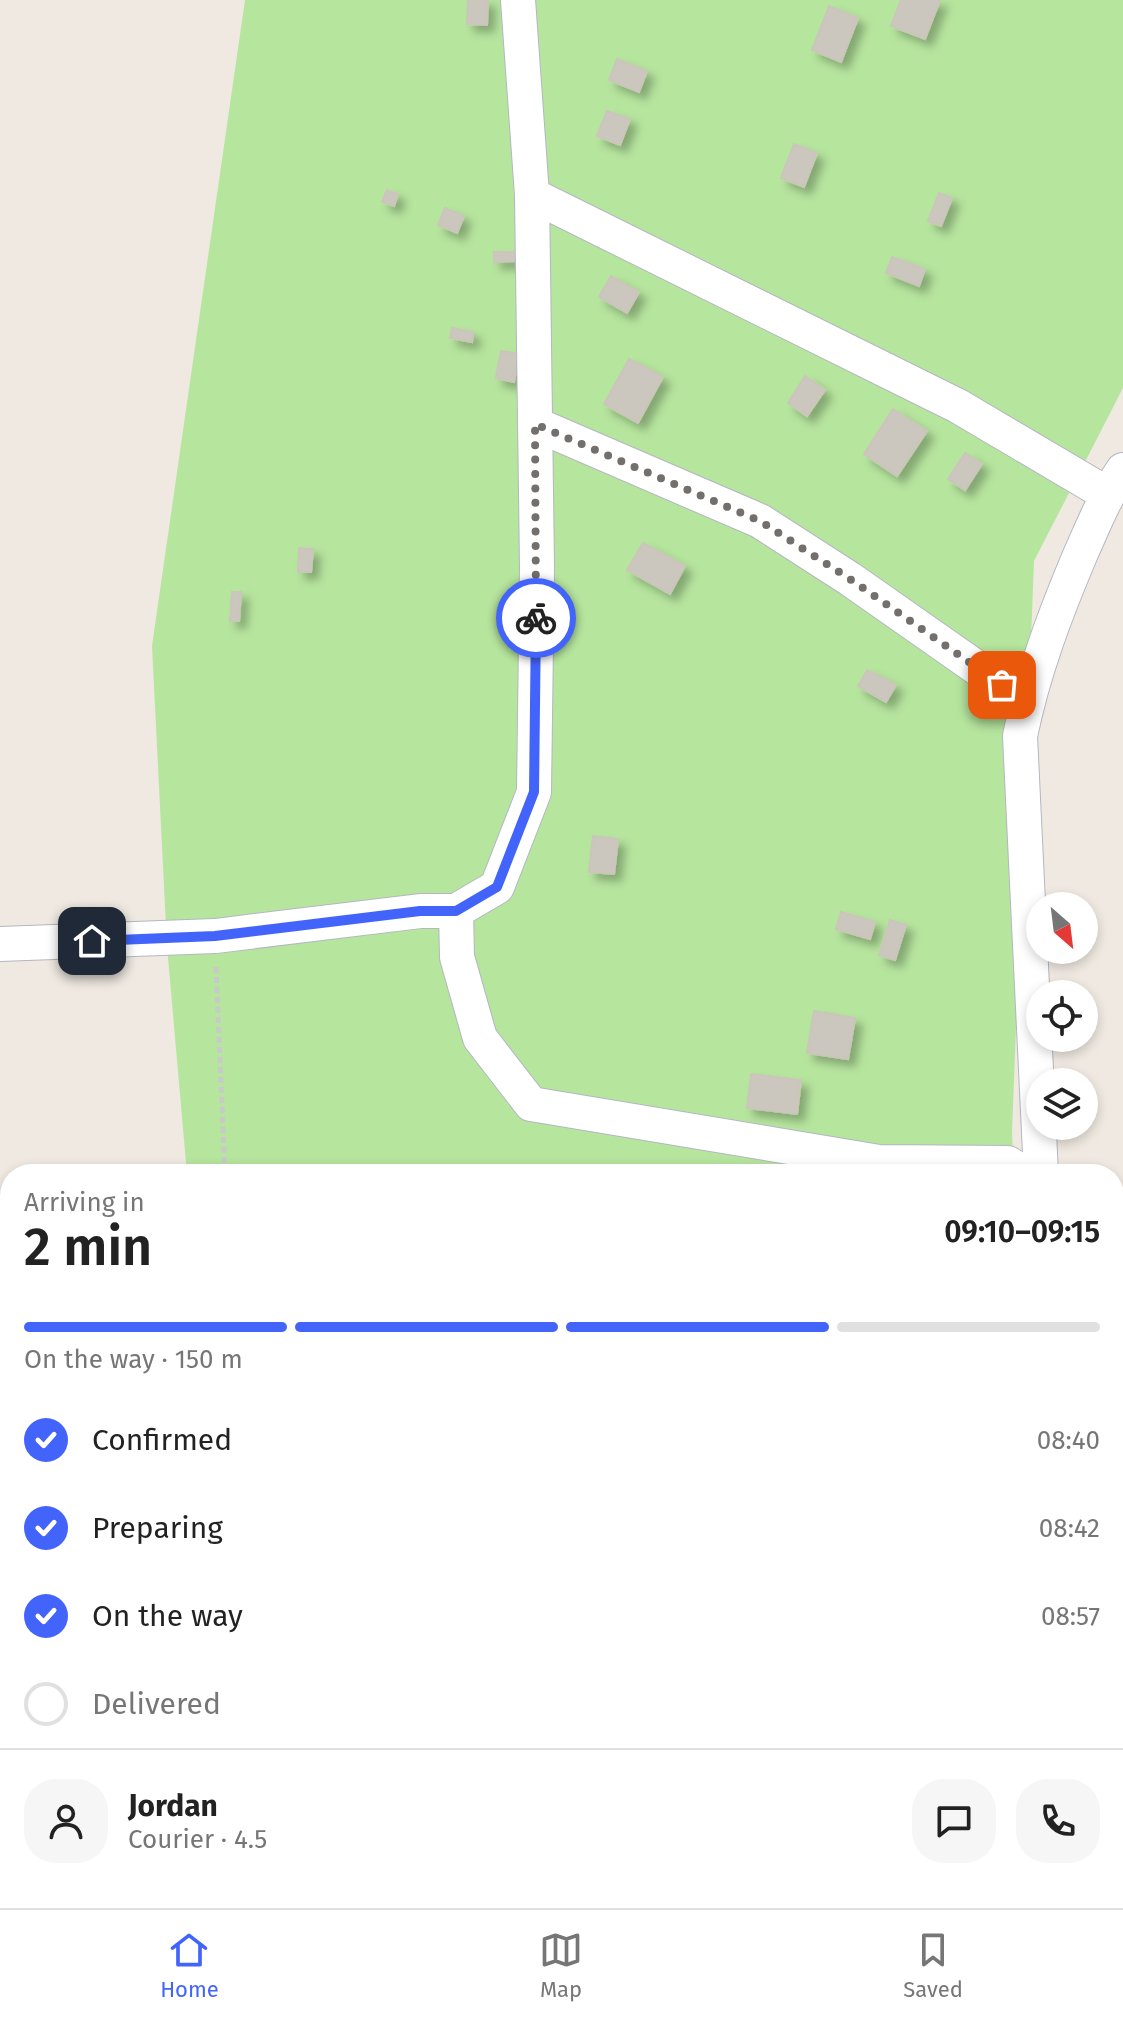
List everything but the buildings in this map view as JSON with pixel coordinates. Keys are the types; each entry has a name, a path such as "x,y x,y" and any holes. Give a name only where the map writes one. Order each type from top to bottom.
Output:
{"street":[{"path":"0,944 215,936 420,911 456,911 497,887 534,792 537,567 532,195 518,0"},
{"path":"532,195 1115,482 1066,588 1031,685 1020,736 1041,1164"},
{"path":"535,424 760,521 850,579 1027,703"},
{"path":"456,911 457,957 480,1038 531,1104 879,1162 1010,1164"}],"path":[{"path":"215,936 225,1164"}],"green space":[{"path":"245,0 1123,0 1123,388 1034,561 1012,1132 1014,1164 186,1164 167,946 152,646"}],"way so far":[{"path":"536,618 535,424 760,521 850,579 1002,685"}],"route":[{"path":"92,941 215,936 420,911 456,911 497,887 534,792 536,618"}]}
